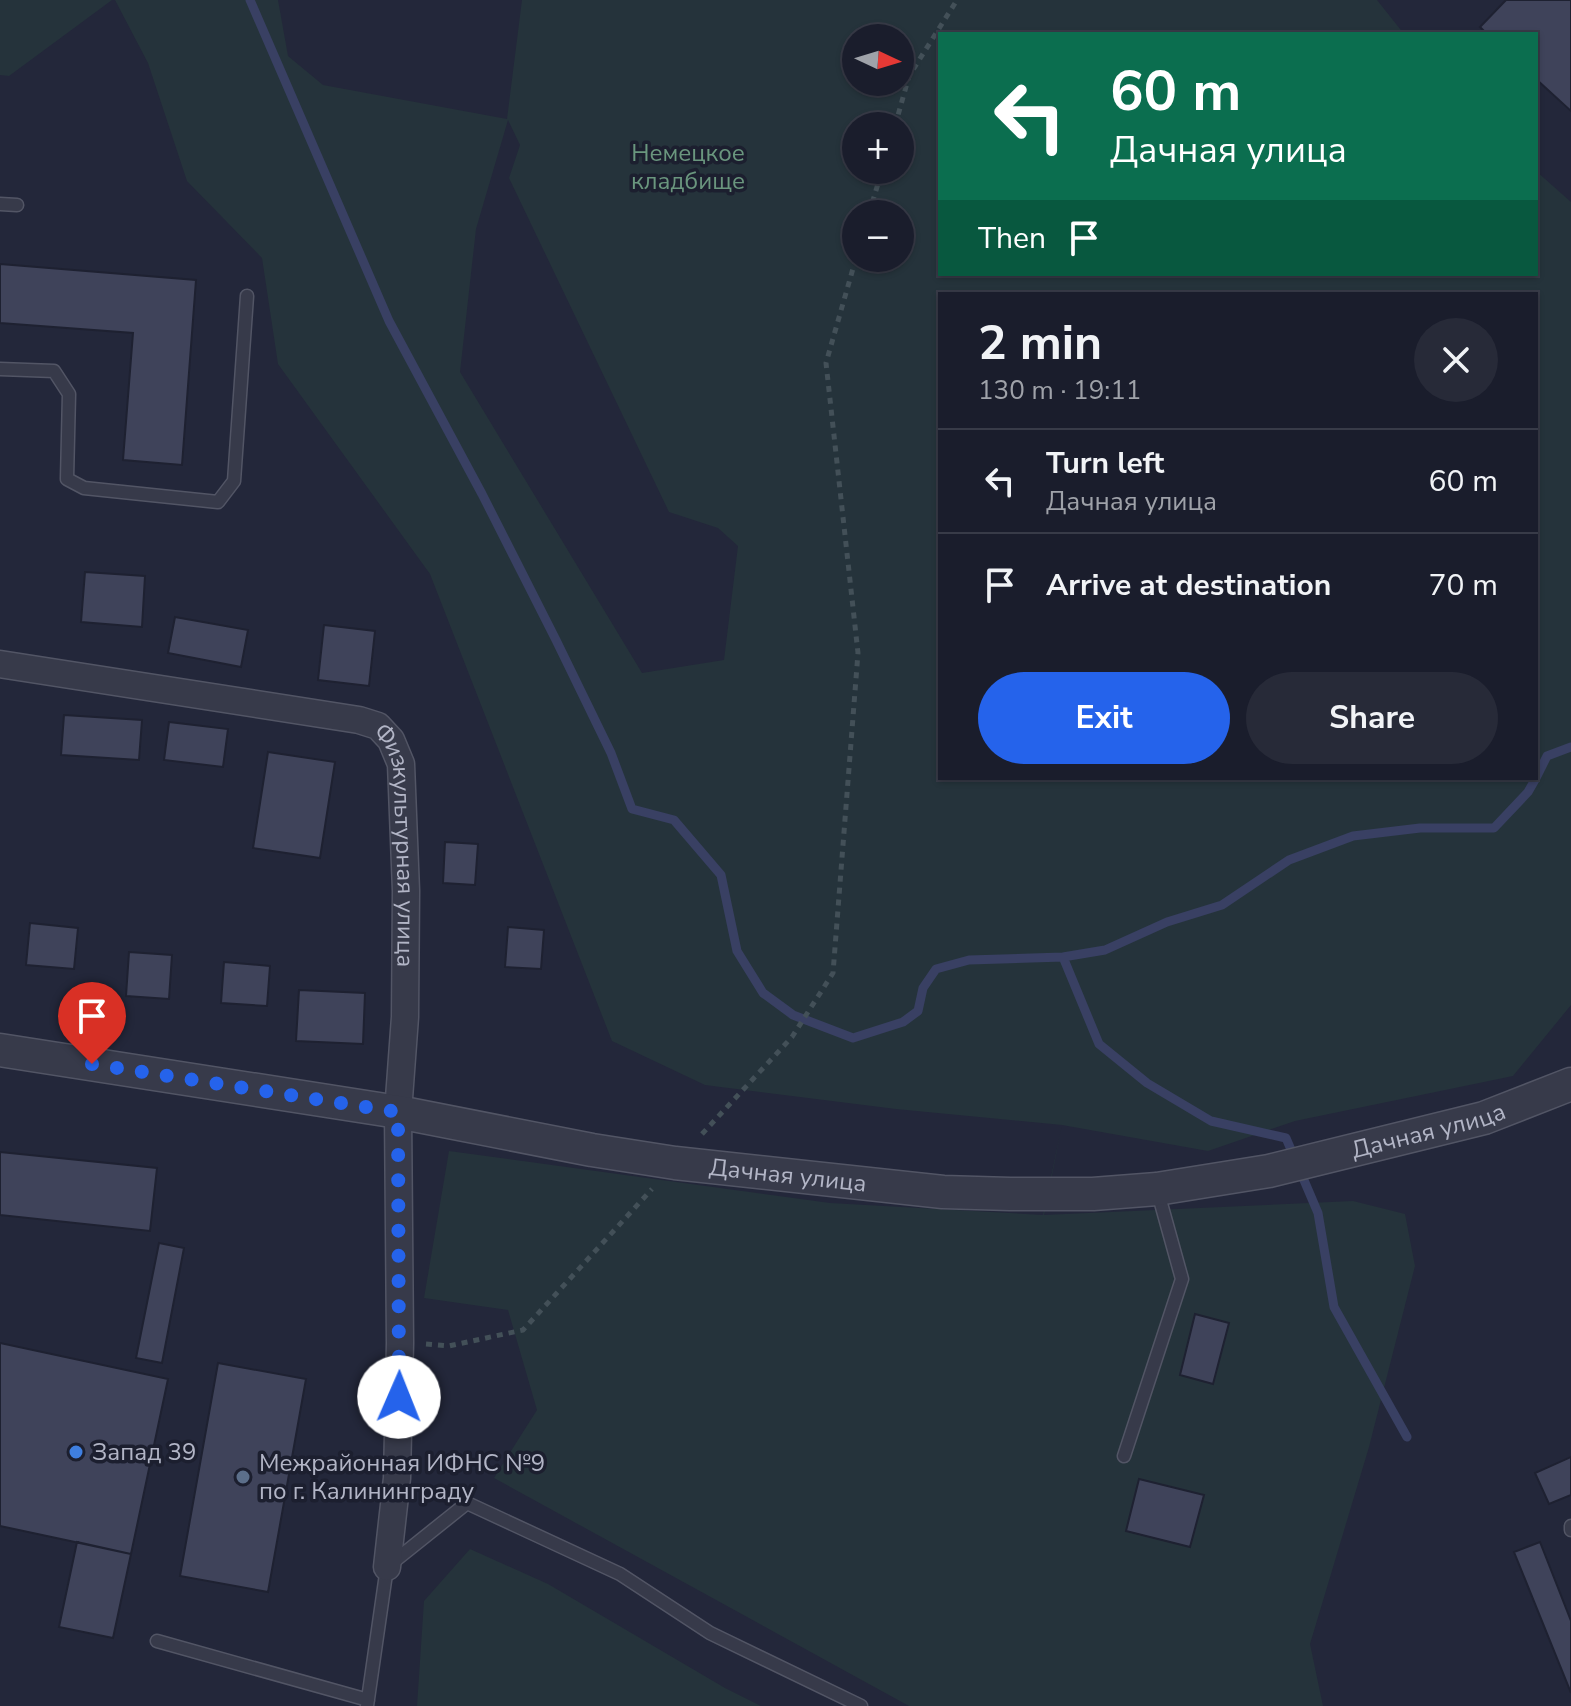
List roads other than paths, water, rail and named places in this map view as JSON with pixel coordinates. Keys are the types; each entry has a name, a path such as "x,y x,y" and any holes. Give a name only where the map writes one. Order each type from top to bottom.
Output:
{"street":[{"name":"Физкультурная улица","path":"0,664 359,720 378,726 391,740 401,764 406,891 405,1017 398,1112 400,1343 397,1478 387,1567"},
{"name":"Дачная улица","path":"0,1050 398,1112 675,1163 943,1192 1093,1194 1157,1189 1269,1171 1484,1118 1571,1084"}],"lane":[{"path":"0,204 17,205"},
{"path":"0,369 54,371 69,394 67,479 84,488 218,502 234,481 247,296"},
{"path":"1124,1456 1182,1279 1157,1189"},
{"path":"157,1641 368,1703 387,1567 467,1503 620,1574 710,1633 861,1706"}],"waterway":[{"path":"250,0 389,321 556,640 611,753 632,809 674,820 721,875 737,951 763,993 793,1015 853,1038 903,1022 918,1011 923,988 936,969 969,960 1063,957 1105,950 1167,922 1222,905 1289,860 1353,836 1420,828 1494,828 1528,792 1535,780"},
{"path":"1538,774 1547,756 1571,747"},
{"path":"1063,957 1099,1044 1147,1083 1211,1121 1286,1138 1318,1213 1334,1307 1407,1437"}],"place":[{"name":"Запад 39","path":"76,1452"},
{"name":"Межрайонная ИФНС №9 по г. Калининграду","path":"243,1477"}],"park label":[{"name":"Немецкое кладбище","path":"688,167"}]}
